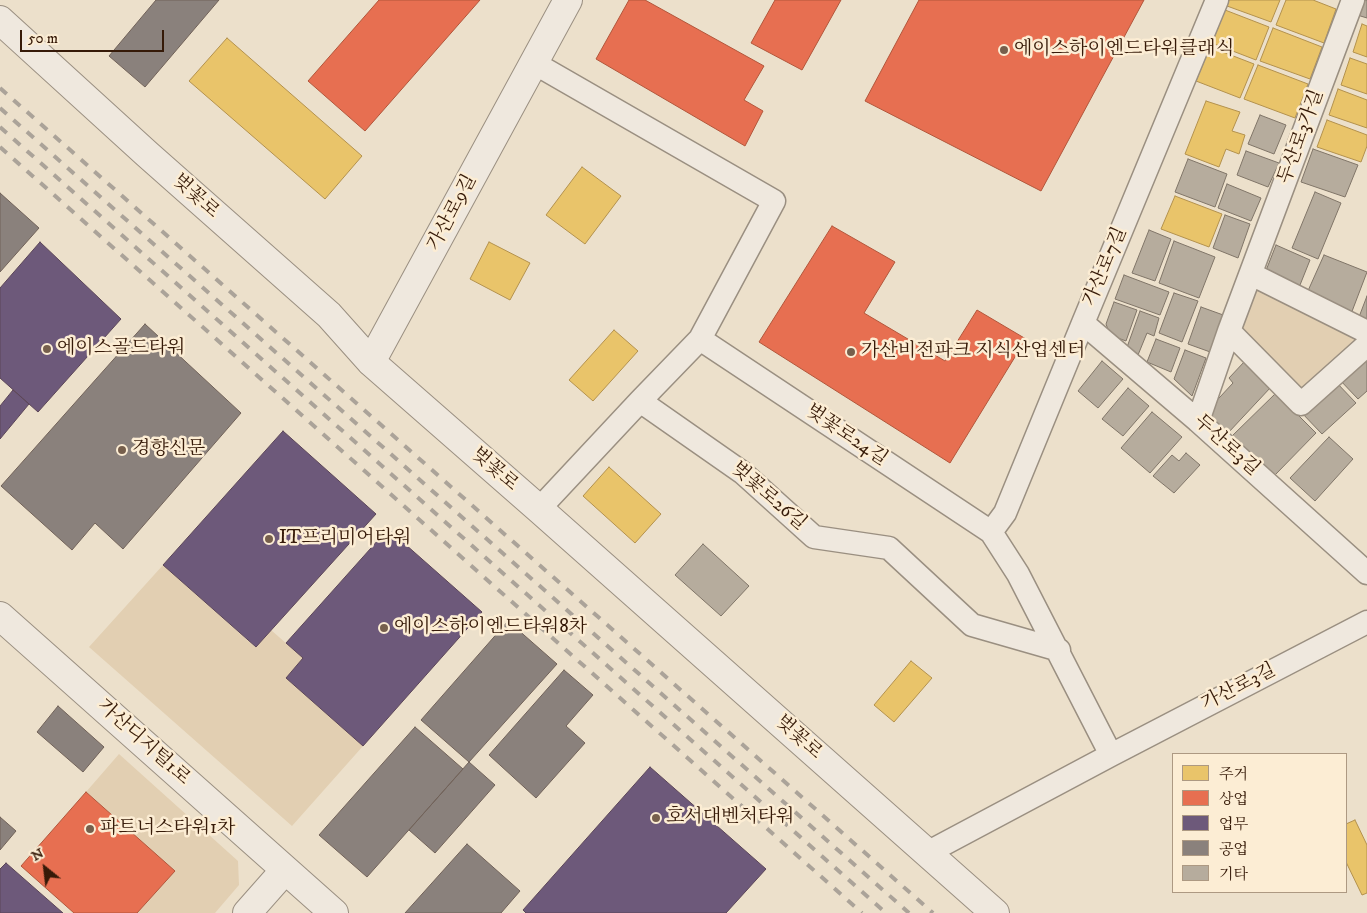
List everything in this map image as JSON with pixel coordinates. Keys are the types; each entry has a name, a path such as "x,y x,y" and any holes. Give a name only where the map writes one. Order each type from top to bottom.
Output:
{"street":[{"name":"가산로9길","path":"372,362 568,0"},
{"name":"가산로7길","path":"991,532 1005,512 1217,0"},
{"name":"두산로3가길","path":"1198,421 1229,331 1352,0"},
{"name":"벚꽃로","path":"0,20 329,316 372,362 995,913"},
{"path":"534,63 774,201 700,339 539,509"},
{"path":"1251,274 1367,332"},
{"name":"두산로3길","path":"1082,323 1198,421 1367,573"},
{"path":"1229,331 1301,404 1367,345"},
{"name":"벚꽃로24길","path":"700,339 991,532"},
{"name":"벚꽃로26길","path":"640,401 743,473 814,537 889,548 972,625 1059,650"},
{"path":"991,532 1018,574 1059,650 1111,755"},
{"name":"가산디지털1로","path":"0,616 334,913"},
{"name":"가산로3길","path":"927,853 1367,622"},
{"path":"247,913 285,870"}],"shaded area":[{"path":"1251,274 1367,332 1301,404 1229,331"},
{"path":"163,565 255,647 271,630 303,658 286,678 363,746 292,826 89,647"},
{"path":"119,754 238,861 239,885 215,913 137,913 174,871 86,792"}],"building: 주거":[{"path":"1229,0 1280,0 1271,22 1227,6"},
{"path":"1286,0 1313,0 1336,9 1324,43 1276,25"},
{"path":"1225,10 1269,27 1256,60 1212,43"},
{"path":"1362,24 1367,26 1367,57 1353,52"},
{"path":"1273,28 1322,47 1310,79 1260,61"},
{"path":"227,38 362,156 325,199 189,81"},
{"path":"1210,47 1254,64 1240,98 1196,81"},
{"path":"1350,58 1367,64 1367,94 1341,85"},
{"path":"1258,65 1308,84 1295,118 1244,99"},
{"path":"1338,89 1367,100 1367,128 1329,115"},
{"path":"1206,101 1240,112 1232,131 1245,135 1239,154 1226,149 1219,167 1185,154"},
{"path":"1327,120 1367,135 1367,146 1361,162 1317,147"},
{"path":"582,167 621,196 585,244 546,215"},
{"path":"1175,196 1222,214 1209,247 1161,229"},
{"path":"489,242 530,263 510,300 470,279"},
{"path":"614,330 638,351 593,401 569,380"},
{"path":"609,467 661,514 635,543 583,496"},
{"path":"911,661 932,678 894,722 874,705"},
{"path":"1355,820 1367,845 1367,893 1362,895 1347,864 1347,824"}],"building: 상업":[{"path":"379,0 480,0 365,131 308,81"},
{"path":"629,0 645,0 764,66 744,100 763,111 745,146 596,59"},
{"path":"775,0 841,0 802,70 751,43"},
{"name":"에이스하이엔드타워클래식","path":"919,0 1144,0 1041,191 865,101"},
{"name":"가산비전파크 지식산업센터","path":"832,226 895,262 864,313 945,361 977,310 1026,339 950,463 759,342"},
{"name":"파트너스타워1차","path":"86,792 175,871 137,913 74,913 21,866"}],"building: 업무":[{"name":"에이스골드타워","path":"40,242 121,319 38,412 0,378 0,288"},
{"path":"13,390 29,404 0,439 0,406"},
{"name":"IT프리미어타워","path":"283,431 376,514 256,647 163,565"},
{"name":"에이스하이엔드타워8차","path":"388,529 482,612 363,746 286,678 303,658 286,643"},
{"name":"호서대벤처타워","path":"650,767 766,869 726,913 526,913 523,910"},
{"path":"6,863 63,913 0,913 0,869"}],"building: 공업":[{"path":"156,0 219,0 145,87 109,56"},
{"path":"0,193 39,228 0,272"},
{"name":"경향신문","path":"145,324 241,413 123,549 95,523 72,550 1,486"},
{"path":"508,621 557,664 469,762 421,720"},
{"path":"564,670 593,695 566,726 585,743 536,798 489,755"},
{"path":"58,706 104,747 83,772 37,732"},
{"path":"415,727 463,769 367,877 319,835"},
{"path":"469,762 495,785 435,853 409,830"},
{"path":"0,817 16,831 0,850"},
{"path":"467,844 520,891 501,913 405,913"}],"building: 기타":[{"path":"1359,0 1367,0 1367,18 1354,14"},
{"path":"1260,115 1286,125 1274,154 1248,144"},
{"path":"1313,149 1358,165 1345,197 1301,182"},
{"path":"1246,151 1279,163 1268,187 1237,175"},
{"path":"1188,159 1227,174 1215,207 1175,192"},
{"path":"1227,184 1261,198 1251,221 1218,208"},
{"path":"1315,192 1341,203 1318,259 1292,248"},
{"path":"1225,215 1250,224 1238,258 1213,248"},
{"path":"1149,230 1171,239 1155,281 1132,273"},
{"path":"1174,241 1215,257 1199,298 1159,283"},
{"path":"1276,245 1310,260 1298,290 1265,273"},
{"path":"1324,255 1367,272 1351,314 1307,293"},
{"path":"1124,275 1169,292 1160,315 1115,299"},
{"path":"1174,293 1198,301 1182,342 1159,333"},
{"path":"1367,296 1367,320 1359,317"},
{"path":"1114,302 1137,310 1126,341 1110,335 1106,324"},
{"path":"1201,307 1226,316 1213,353 1188,344"},
{"path":"1140,311 1159,318 1154,336 1147,333 1138,355 1126,350"},
{"path":"1156,339 1180,348 1171,372 1147,362"},
{"path":"1185,350 1206,358 1192,396 1174,379"},
{"path":"1367,352 1367,391 1358,399 1338,378"},
{"path":"1102,361 1123,379 1098,408 1078,391"},
{"path":"1245,361 1271,387 1228,433 1206,412 1233,383 1229,378"},
{"path":"1335,381 1356,403 1322,434 1300,411"},
{"path":"1128,388 1149,406 1123,436 1102,419"},
{"path":"1276,393 1316,433 1275,475 1232,436"},
{"path":"1152,412 1182,437 1150,473 1121,448"},
{"path":"1329,437 1353,459 1315,501 1290,478"},
{"path":"1186,453 1200,465 1174,493 1153,476 1172,455 1179,461"},
{"path":"703,544 749,586 721,616 675,575"}],"railway":[{"path":"0,88 933,913"},
{"path":"0,108 909,913"},
{"path":"0,127 886,913"},
{"path":"0,147 862,913"}],"place":[{"name":"에이스하이엔드타워클래식","path":"1004,50"},
{"name":"에이스골드타워","path":"47,349"},
{"name":"가산비전파크 지식산업센터","path":"851,352"},
{"name":"경향신문","path":"122,450"},
{"name":"IT프리미어타워","path":"269,539"},
{"name":"에이스하이엔드타워8차","path":"384,628"},
{"name":"호서대벤처타워","path":"656,818"},
{"name":"파트너스타워1차","path":"90,829"}]}
